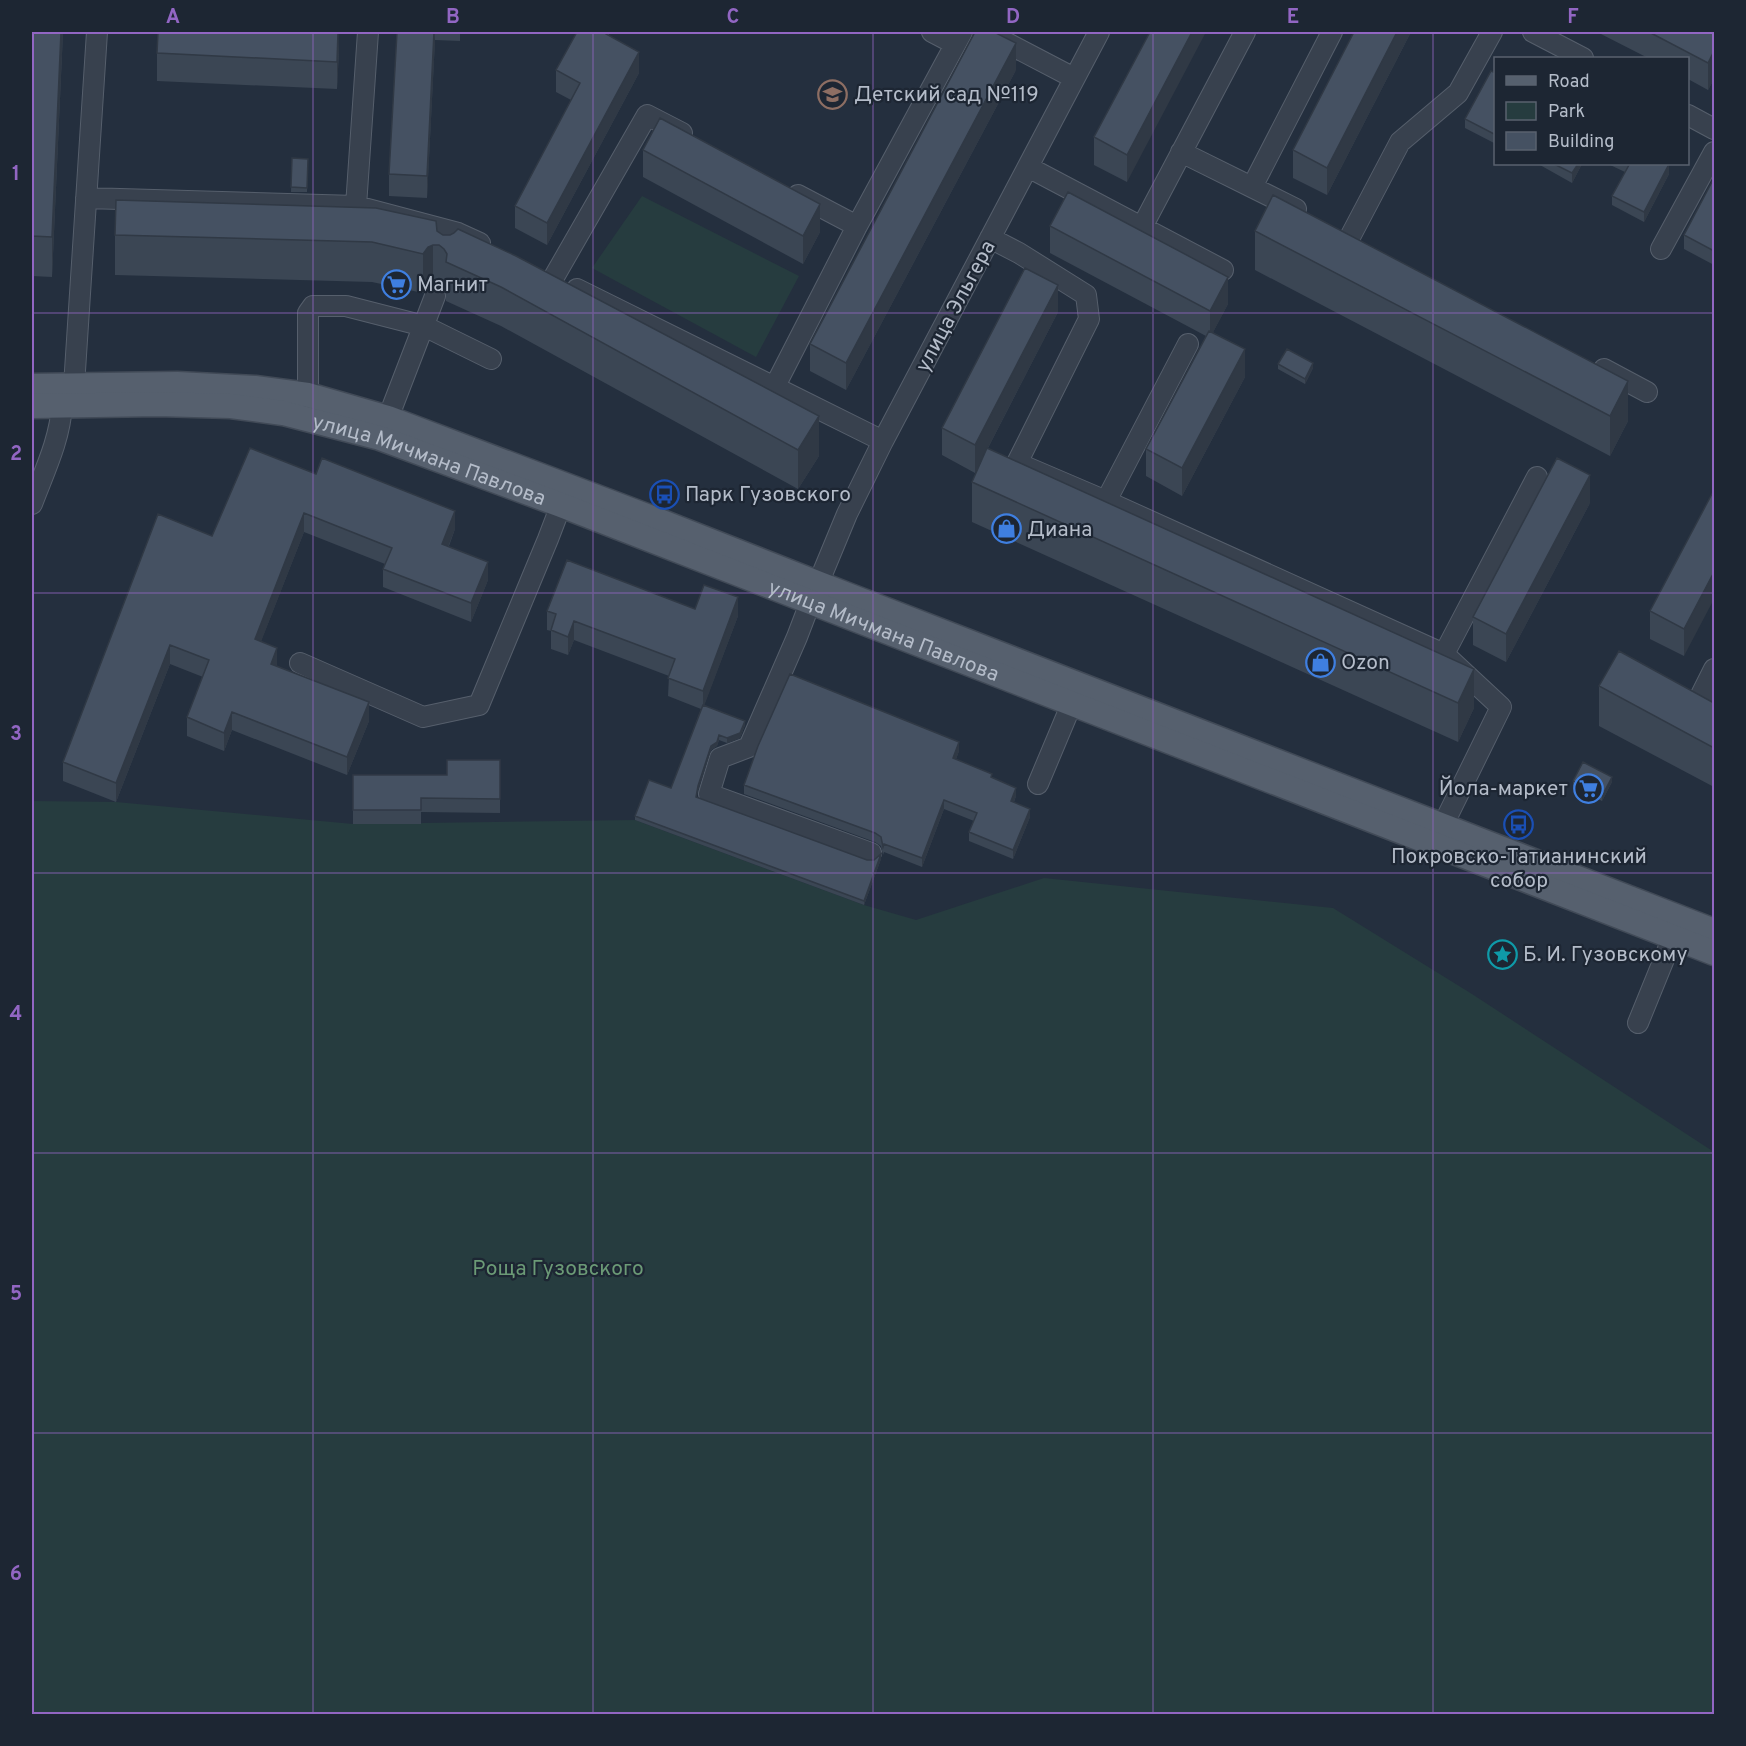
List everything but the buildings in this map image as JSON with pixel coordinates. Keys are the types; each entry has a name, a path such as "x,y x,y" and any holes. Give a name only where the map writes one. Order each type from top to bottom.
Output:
{"main road":[{"name":"улица Мичмана Павлова","path":"32,406 177,384 255,388 308,395 384,428 564,495 1677,927 1714,953"},
{"name":"улица Мичмана Павлова","path":"32,386 69,399 231,406 384,428"},
{"name":"улица Мичмана Павлова","path":"1677,927 1714,931"}],"street":[{"path":"32,504 56,444 69,399 97,32"},
{"path":"356,206 369,32"},
{"path":"775,386 856,226 958,38 932,32"},
{"path":"986,32 1074,78"},
{"name":"улица Эльгера","path":"871,853 709,794 720,758 749,747 847,514 883,441 1099,32"},
{"path":"1142,227 1245,32"},
{"path":"1252,187 1332,32"},
{"path":"1350,237 1400,142 1458,93 1492,32"},
{"path":"1533,32 1581,57"},
{"path":"554,278 647,115 699,143"},
{"path":"1689,116 1714,129"},
{"path":"1181,152 1311,217"},
{"path":"1661,249 1714,152"},
{"path":"1028,167 1223,270"},
{"path":"783,187 856,226"},
{"path":"86,198 356,206 458,233 495,250"},
{"path":"1330,227 1371,248"},
{"path":"451,253 458,233"},
{"path":"990,238 1019,253 1086,295 1089,319 1017,463 1444,654 1501,707 1440,835"},
{"path":"534,268 883,441"},
{"path":"384,428 435,296"},
{"path":"308,395 308,313 313,306 346,306 424,326 491,359"},
{"path":"1106,501 1188,344"},
{"path":"1583,359 1647,392"},
{"path":"1444,654 1537,477"},
{"path":"300,663 423,717 479,705 548,540 564,495"},
{"path":"1714,669 1699,699 1714,708"},
{"path":"1038,784 1076,694"},
{"path":"1638,1023 1677,927"}],"green space":[{"path":"642,196 799,276 756,357 592,268"},
{"name":"Роща Гузовского","path":"32,801 116,802 353,824 635,820 864,905 916,920 1044,878 1333,908 1472,994 1714,1152 1714,1714 32,1714"}],"place":[{"name":"Детский сад №119","path":"833,94"},
{"name":"Магнит","path":"396,284"},
{"name":"Парк Гузовского","path":"664,494"},
{"name":"Диана","path":"1006,529"},
{"name":"Ozon","path":"1320,662"},
{"name":"Йола-маркет","path":"1589,788"},
{"name":"Покровско-Татианинский собор","path":"1519,825"},
{"name":"Б. И. Гузовскому","path":"1502,954"}]}
